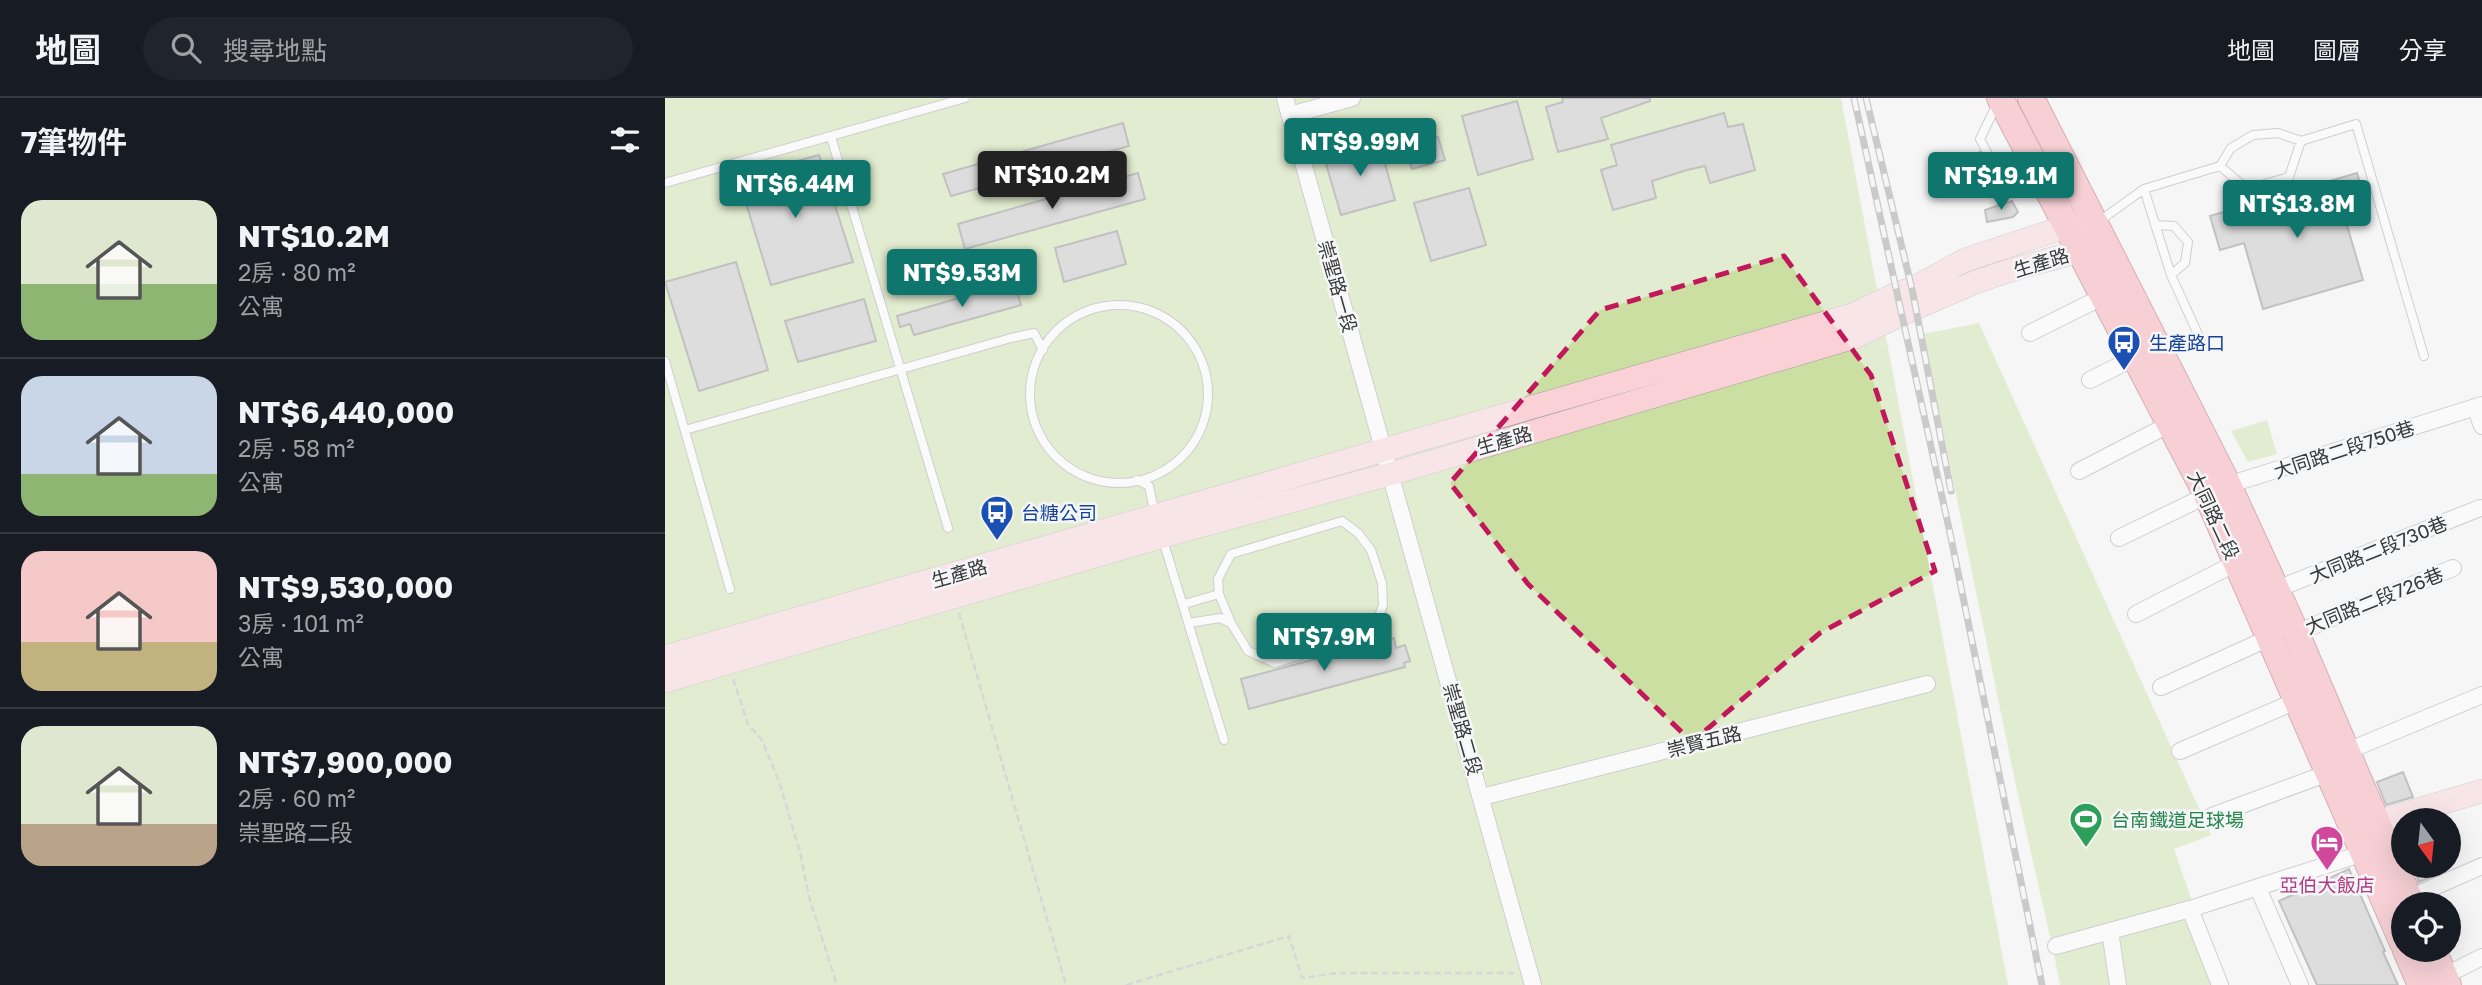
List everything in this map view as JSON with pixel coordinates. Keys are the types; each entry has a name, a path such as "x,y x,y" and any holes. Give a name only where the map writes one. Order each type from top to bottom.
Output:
{"main road":[{"name":"大同路二段","path":"2000,98 2170,424 2218,490 2277,589 2407,892"},
{"name":"大同路二段","path":"2031,98 2094,225 2218,490 2236,564 2327,773 2381,835 2393,892"},
{"path":"2418,962 2438,982"},
{"path":"2435,962 2438,982"}],"street":[{"name":"崇聖路一段","path":"1285,98 1390,474"},
{"path":"1290,115 1352,98"},
{"name":"生產路","path":"665,681 954,596 1384,452 1852,315 1912,289 1965,260 2065,227 2094,225"},
{"name":"生產路","path":"665,657 1159,527 1390,474 1855,337 1902,313 1971,284 2079,251 2094,225"},
{"path":"2029,333 2104,296"},
{"path":"2090,380 2136,357"},
{"path":"2478,406 2482,426"},
{"name":"大同路二段750巷","path":"2119,538 2218,490 2478,406"},
{"path":"2079,471 2170,424"},
{"name":"崇聖路二段","path":"1390,474 1531,979"},
{"name":"大同路二段730巷","path":"2277,589 2480,508"},
{"path":"2136,614 2236,564"},
{"name":"大同路二段726巷","path":"2296,633 2453,568"},
{"path":"2161,687 2269,638"},
{"name":"崇賢五路","path":"1482,797 1927,684"},
{"path":"2345,752 2482,695"},
{"path":"2180,751 2296,701"},
{"path":"2212,816 2327,773"},
{"path":"2056,946 2257,888 2482,791"},
{"path":"2461,813 2482,807"},
{"path":"2431,892 2482,866"},
{"path":"2257,888 2300,985"},
{"path":"2190,909 2220,985"},
{"path":"2111,931 2118,985"},
{"path":"2438,982 2482,957"}],"lane":[{"path":"665,183 965,98"},
{"path":"2000,98 1980,139 2003,183 2035,166"},
{"path":"2094,225 2144,189 2220,166 2231,148 2253,135 2278,133 2301,141 2356,124 2424,356"},
{"path":"831,137 948,527"},
{"path":"2220,166 2247,189 2288,177 2301,141"},
{"path":"2144,189 2171,275 2202,343"},
{"path":"2155,225 2174,226 2188,242 2185,263 2171,275"},
{"path":"1130,305 1159,313 1184,331 1201,356 1209,385 1206,415 1194,443 1173,465 1145,479 1117,483 1089,477 1064,464 1044,443 1033,417 1030,388 1036,360 1043,350 1051,336 1073,317 1099,307 1130,305"},
{"path":"684,430 1034,333 1043,350"},
{"path":"665,361 730,589"},
{"path":"1137,480 1149,486 1224,740"},
{"path":"1342,521 1358,533 1371,550 1382,583 1383,605 1375,627 1361,637 1275,663 1248,651 1231,623 1219,594 1219,579 1231,554 1342,521"},
{"path":"1184,604 1219,594"},
{"path":"1189,623 1220,618 1231,623"}],"path":[{"path":"954,596 1066,985"},
{"path":"728,662 748,724 762,740 779,781 800,852 809,897 837,985"},
{"path":"1126,985 1289,936 1302,978 1337,973 1531,979"}],"highlighted area":[{"path":"1784,256 1871,375 1935,571 1820,633 1692,742 1528,584 1450,483 1600,310"}],"green space":[{"path":"665,98 1841,98 2008,985 665,985"},
{"path":"1979,323 2211,835 2174,849 2192,901 2051,941 2016,786 1923,334"},
{"path":"2267,420 2277,454 2248,462 2231,431"},
{"path":"2188,915 2215,985 2060,985 2054,954"}],"building":[{"path":"1562,98 1650,98 1650,101 1601,118 1608,139 1558,152 1546,107 1563,102"},
{"path":"1517,101 1533,159 1478,175 1462,116"},
{"path":"1724,113 1728,127 1743,124 1755,170 1710,183 1705,166 1687,170 1652,181 1656,198 1613,210 1601,170 1617,165 1611,145"},
{"path":"1123,123 1129,146 951,196 943,174"},
{"path":"1438,137 1445,160 1412,169 1405,146"},
{"path":"1379,142 1395,200 1341,215 1324,157"},
{"path":"1980,152 1994,180 1968,193 1954,165"},
{"path":"819,155 853,262 771,285 738,177"},
{"path":"1138,173 1145,199 965,249 958,224"},
{"path":"2357,173 2367,208 2344,215 2363,280 2263,309 2244,243 2220,250 2210,216"},
{"path":"1469,188 1486,245 1431,261 1414,203"},
{"path":"2012,201 2018,212 2013,217 1987,222 1985,210"},
{"path":"1117,231 1126,264 1064,282 1055,248"},
{"path":"736,262 768,370 699,391 665,282"},
{"path":"1014,282 1021,305 914,335 910,324 900,327 897,316"},
{"path":"864,299 876,341 798,362 785,321"},
{"path":"1394,638 1396,648 1405,645 1410,661 1404,663 1405,667 1249,709 1241,679"},
{"path":"2403,772 2413,797 2386,805 2377,782"},
{"path":"2349,869 2398,985 2317,985 2279,901"}],"railway":[{"path":"1854,98 1950,533 2042,985"},
{"path":"1866,98 1912,289 1951,491"}],"place":[{"name":"生產路口","path":"2124,372"},
{"name":"台糖公司","path":"997,542"},
{"name":"台南鐵道足球場","path":"2086,849"},
{"name":"亞伯大飯店","path":"2327,872"}]}
